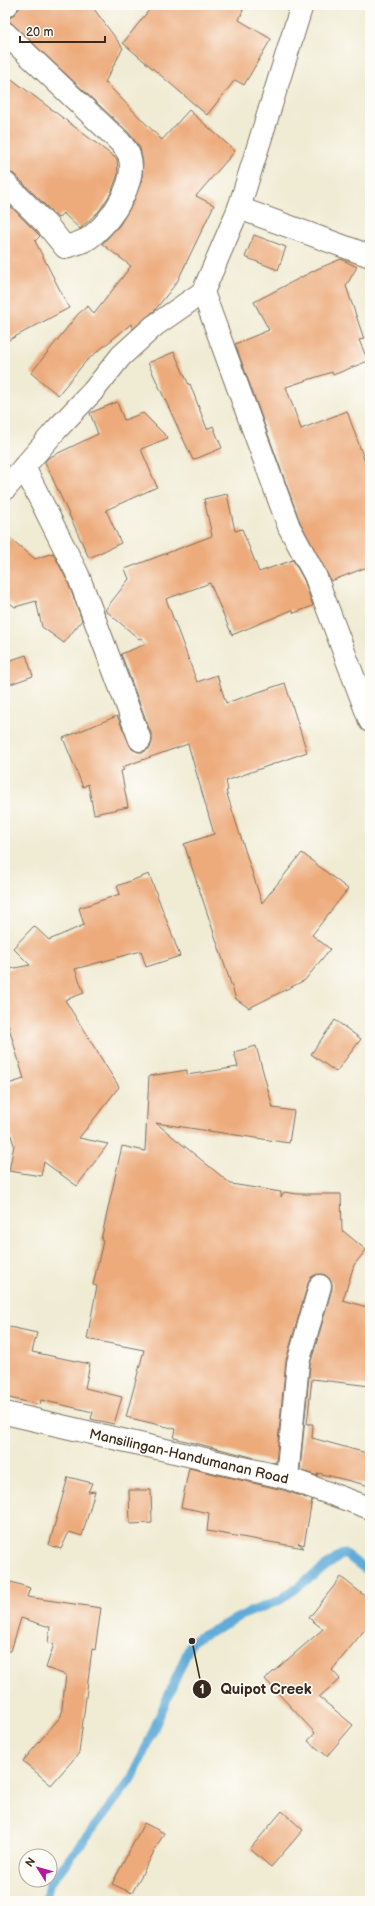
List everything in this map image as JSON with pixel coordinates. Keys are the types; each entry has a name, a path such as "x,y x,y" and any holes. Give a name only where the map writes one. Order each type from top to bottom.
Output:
{"street":[{"path":"5,489 94,390 121,356 154,326 203,292 239,208 302,5"},
{"path":"5,33 120,142 128,154 130,179 126,191 114,210 94,235 82,242 65,247 47,225 5,183"},
{"path":"239,208 370,256"},
{"path":"203,292 289,527 315,575 370,721"},
{"path":"24,467 78,575 140,740"},
{"path":"287,1478 298,1363 320,1286"},
{"name":"Mansilingan-Handumanan Road","path":"5,1413 287,1478 370,1508"}],"building":[{"path":"23,5 91,5 123,48 105,82 162,140 189,110 235,151 196,196 214,205 177,282 155,310 133,329 131,324 86,361 58,395 31,373 78,314 88,306 94,314 131,266 102,244 119,226 133,203 142,179 143,163 140,148 129,133 8,20"},
{"path":"153,5 245,5 239,20 271,39 244,85 235,80 207,115 123,43"},
{"path":"5,74 117,159 118,174 111,193 99,211 80,229 63,213 58,218 14,174 5,171"},
{"path":"5,201 40,236 35,241 69,308 5,342"},
{"path":"254,235 286,247 278,270 245,257"},
{"path":"341,259 357,267 346,286 364,339 359,340 368,361 333,375 332,372 286,387 301,429 347,411 370,476 370,566 331,581 300,522 235,344 269,330 254,302 317,269"},
{"path":"174,352 189,385 190,384 207,429 213,426 222,448 193,460 148,363"},
{"path":"117,402 124,420 143,413 168,438 141,449 157,487 106,510 121,543 89,558 45,462 48,458 98,434 90,413"},
{"path":"227,494 235,531 242,529 259,572 293,560 304,580 313,606 294,613 292,610 232,635 210,583 166,599 197,682 217,675 226,703 285,683 307,752 226,781 228,790 226,791 262,903 302,853 348,889 312,935 330,949 305,980 249,1008 236,999 184,844 214,834 188,744 122,767 124,770 121,771 128,807 94,814 88,784 83,787 63,738 117,716 132,749 138,752 144,752 150,748 152,736 121,654 146,644 141,638 139,639 105,610 129,579 125,569 212,536 204,499"},
{"path":"5,534 35,559 53,553 67,580 82,620 64,643 42,627 36,601 15,607 5,599"},
{"path":"26,655 33,676 5,686 5,662"},
{"path":"149,874 180,956 146,967 141,951 75,969 84,993 65,1000 119,1087 79,1138 108,1144 77,1186 44,1162 41,1176 9,1171 14,1145 5,1117 5,1085 24,1079 5,1014 5,970 30,965 13,948 34,926 49,940 84,925 79,908 120,894 117,886"},
{"path":"335,1020 361,1039 336,1072 311,1054"},
{"path":"256,1046 273,1108 294,1111 289,1143 156,1123 231,1184 281,1192 281,1197 284,1192 298,1194 341,1194 342,1230 366,1250 354,1265 343,1300 370,1308 370,1386 312,1379 307,1424 313,1424 312,1438 370,1454 370,1486 318,1473 317,1476 300,1470 310,1365 332,1289 332,1283 324,1274 317,1274 311,1277 308,1283 286,1360 276,1463 174,1438 176,1429 126,1417 144,1350 87,1339 97,1286 93,1285 103,1241 101,1240 122,1146 145,1151 149,1076 187,1070 187,1075 238,1067 234,1052"},
{"path":"5,1326 37,1333 32,1352 90,1364 85,1388 122,1397 114,1424 91,1419 93,1412 41,1400 40,1405 5,1397"},
{"path":"189,1468 283,1490 312,1500 304,1545 298,1543 304,1548 207,1531 209,1513 181,1507"},
{"path":"68,1477 92,1483 88,1492 95,1491 82,1536 69,1532 61,1549 49,1545"},
{"path":"129,1490 151,1490 152,1523 130,1524"},
{"path":"341,1577 370,1600 370,1623 332,1670 340,1679 319,1697 353,1725 327,1756 308,1741 315,1733 265,1679 323,1629 309,1618"},
{"path":"5,1580 30,1588 27,1597 101,1608 95,1650 92,1649 79,1753 51,1785 23,1761 61,1716 66,1675 46,1668 54,1644 48,1643 50,1627 21,1618 11,1651 5,1651"},
{"path":"282,1811 303,1830 271,1867 250,1849"},
{"path":"144,1823 164,1833 132,1893 112,1884"}],"waterway":[{"path":"45,1901 49,1885 133,1777 192,1641 245,1614 280,1600 344,1553 370,1573"}],"place":[{"name":"Quipot Creek","path":"192,1641"}]}
